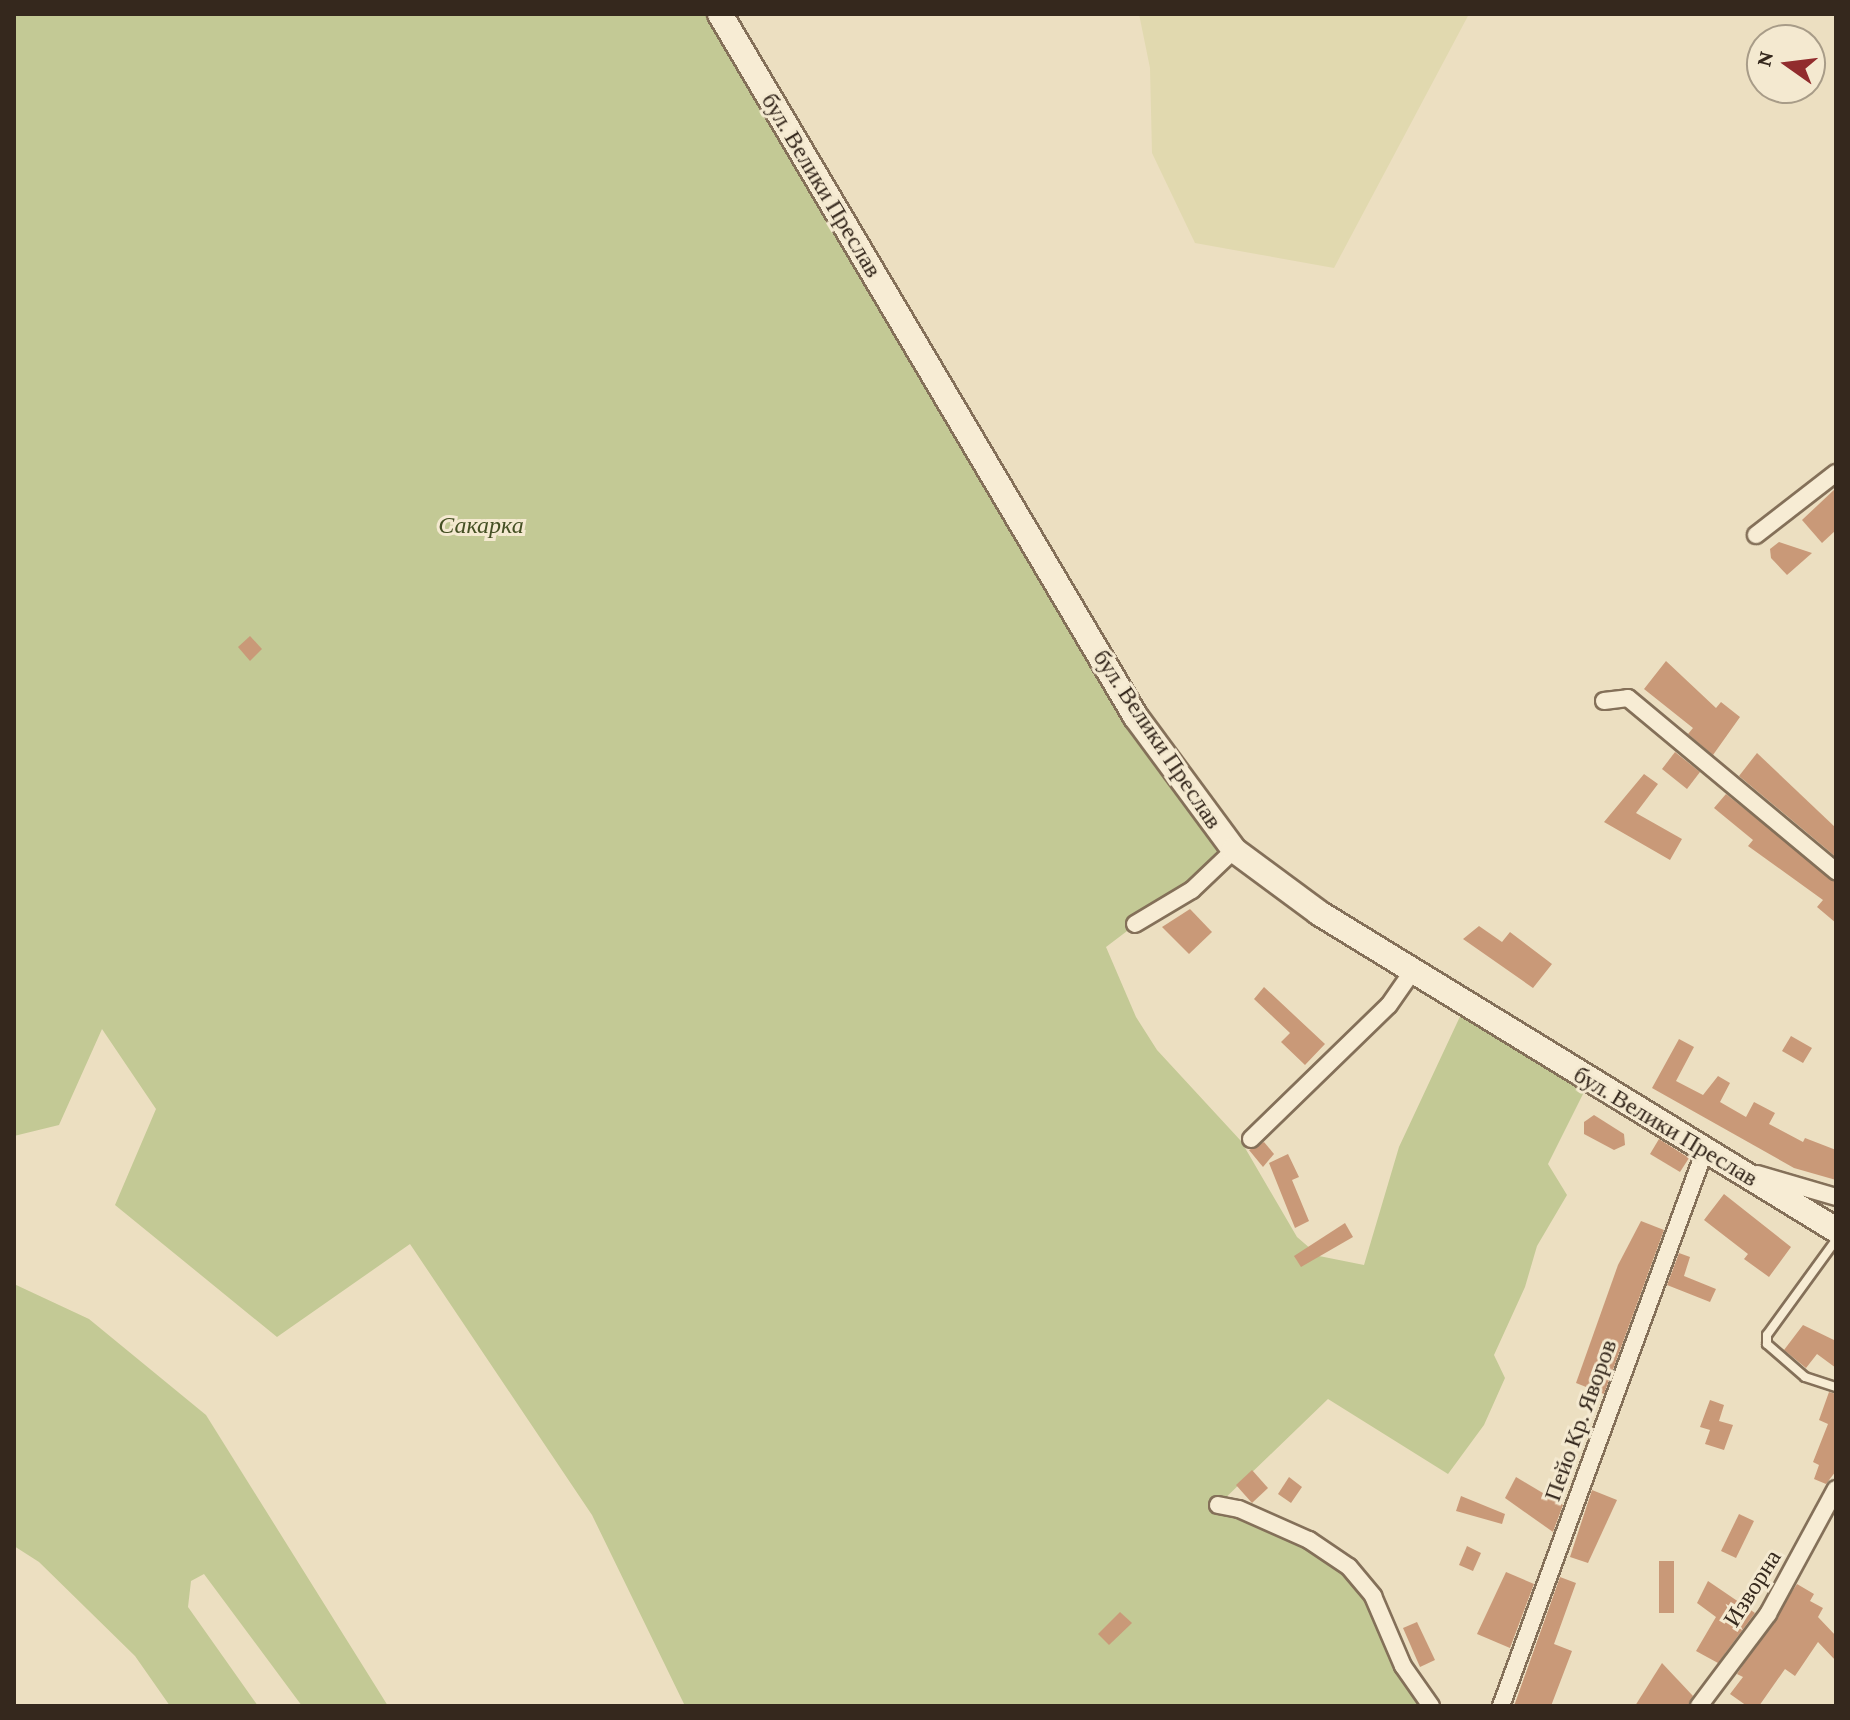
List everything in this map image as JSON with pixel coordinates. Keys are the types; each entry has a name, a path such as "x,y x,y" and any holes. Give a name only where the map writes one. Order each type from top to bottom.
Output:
{"main road":[{"name":"бул. Велики Преслав","path":"720,14 1136,717 1234,850 1319,913 1836,1230"}],"street":[{"path":"1756,535 1836,473"},
{"path":"1604,701 1628,698 1836,871"},
{"path":"1135,924 1192,890 1234,850"},
{"path":"1251,1139 1389,1005 1414,969"},
{"name":"Пейо Кр. Яворов","path":"1501,1706 1705,1150"},
{"path":"1739,1169 1836,1197"},
{"name":"Изворна","path":"1699,1706 1768,1614 1836,1489"},
{"path":"1218,1505 1239,1509 1309,1540 1349,1567 1373,1596 1403,1666 1431,1706"}],"lane":[{"path":"1836,1240 1767,1335 1767,1344 1805,1377 1836,1387"}],"shaded area":[{"path":"1139,14 1469,14 1334,268 1195,243 1152,153 1150,68"}],"green space":[{"name":"Сакарка","path":"14,14 720,14 1136,717 1234,850 1106,947 1136,1017 1157,1050 1241,1141 1297,1237 1319,1256 1364,1265 1399,1147 1464,1008 1586,1088 1548,1164 1567,1195 1537,1246 1525,1287 1494,1355 1505,1378 1484,1425 1448,1474 1328,1399 1218,1505 1349,1567 1431,1706 685,1706 592,1515 410,1244 277,1337 115,1205 156,1109 102,1029 59,1125 14,1136"},
{"path":"14,1284 89,1319 206,1415 388,1706 302,1706 204,1574 191,1581 188,1607 258,1706 170,1706 135,1656 39,1562 14,1546"}],"building":[{"path":"1836,488 1836,530 1822,543 1802,520"},
{"path":"1779,542 1812,553 1787,575 1771,558 1770,549"},
{"path":"250,636 262,649 250,661 238,647"},
{"path":"1666,661 1716,708 1721,702 1740,717 1713,755 1688,734 1693,728 1644,689"},
{"path":"1675,752 1700,772 1687,789 1662,769"},
{"path":"1757,753 1836,828 1836,857 1739,776"},
{"path":"1644,774 1658,784 1636,813 1682,839 1670,860 1604,822"},
{"path":"1726,794 1836,882 1836,923 1817,907 1823,900 1748,846 1753,840 1714,808"},
{"path":"1190,909 1212,932 1189,954 1162,927"},
{"path":"1479,926 1502,942 1510,932 1552,964 1533,988 1463,939"},
{"path":"1264,987 1325,1044 1305,1065 1281,1042 1290,1033 1254,999"},
{"path":"1791,1036 1812,1048 1803,1063 1782,1051"},
{"path":"1679,1039 1694,1047 1676,1081 1703,1095 1718,1076 1730,1083 1720,1102 1746,1117 1754,1102 1775,1113 1769,1124 1803,1142 1805,1138 1836,1150 1836,1180 1794,1168 1652,1088"},
{"path":"1594,1115 1624,1134 1625,1145 1614,1150 1584,1134 1584,1122"},
{"path":"1659,1139 1689,1158 1680,1172 1650,1154"},
{"path":"1264,1142 1274,1154 1263,1167 1249,1150"},
{"path":"1288,1154 1299,1177 1292,1180 1309,1221 1295,1228 1269,1163"},
{"path":"1724,1194 1791,1247 1769,1277 1744,1259 1748,1254 1704,1220"},
{"path":"1641,1221 1664,1230 1604,1394 1576,1383 1618,1265"},
{"path":"1345,1223 1353,1237 1301,1267 1294,1256"},
{"path":"1679,1253 1690,1257 1684,1276 1716,1289 1710,1302 1667,1285"},
{"path":"1803,1325 1836,1341 1836,1368 1817,1354 1806,1368 1784,1350"},
{"path":"1829,1392 1836,1394 1836,1471 1826,1484 1814,1479 1819,1465 1813,1462 1828,1424 1819,1420"},
{"path":"1710,1400 1724,1405 1719,1421 1733,1425 1724,1450 1705,1444 1710,1430 1700,1427"},
{"path":"1252,1470 1268,1488 1252,1503 1236,1485"},
{"path":"1289,1477 1302,1487 1291,1503 1278,1494"},
{"path":"1516,1477 1563,1505 1553,1532 1505,1498"},
{"path":"1592,1490 1617,1500 1588,1563 1570,1557"},
{"path":"1461,1496 1505,1514 1502,1524 1456,1511"},
{"path":"1739,1514 1754,1521 1736,1558 1721,1551"},
{"path":"1467,1546 1481,1553 1473,1571 1459,1565"},
{"path":"1659,1561 1674,1561 1674,1613 1659,1613"},
{"path":"1506,1572 1534,1584 1510,1648 1477,1634"},
{"path":"1560,1577 1576,1583 1554,1644 1572,1651 1551,1706 1514,1706"},
{"path":"1708,1581 1755,1613 1718,1663 1696,1651 1716,1617 1697,1603"},
{"path":"1797,1584 1814,1594 1810,1601 1823,1608 1818,1617 1836,1636 1836,1661 1818,1642 1795,1676 1785,1669 1759,1706 1747,1706 1730,1694 1743,1677 1737,1674"},
{"path":"1120,1612 1132,1623 1109,1645 1098,1634"},
{"path":"1417,1622 1435,1660 1420,1667 1403,1628"},
{"path":"1662,1663 1693,1696 1688,1705 1635,1706"}]}
